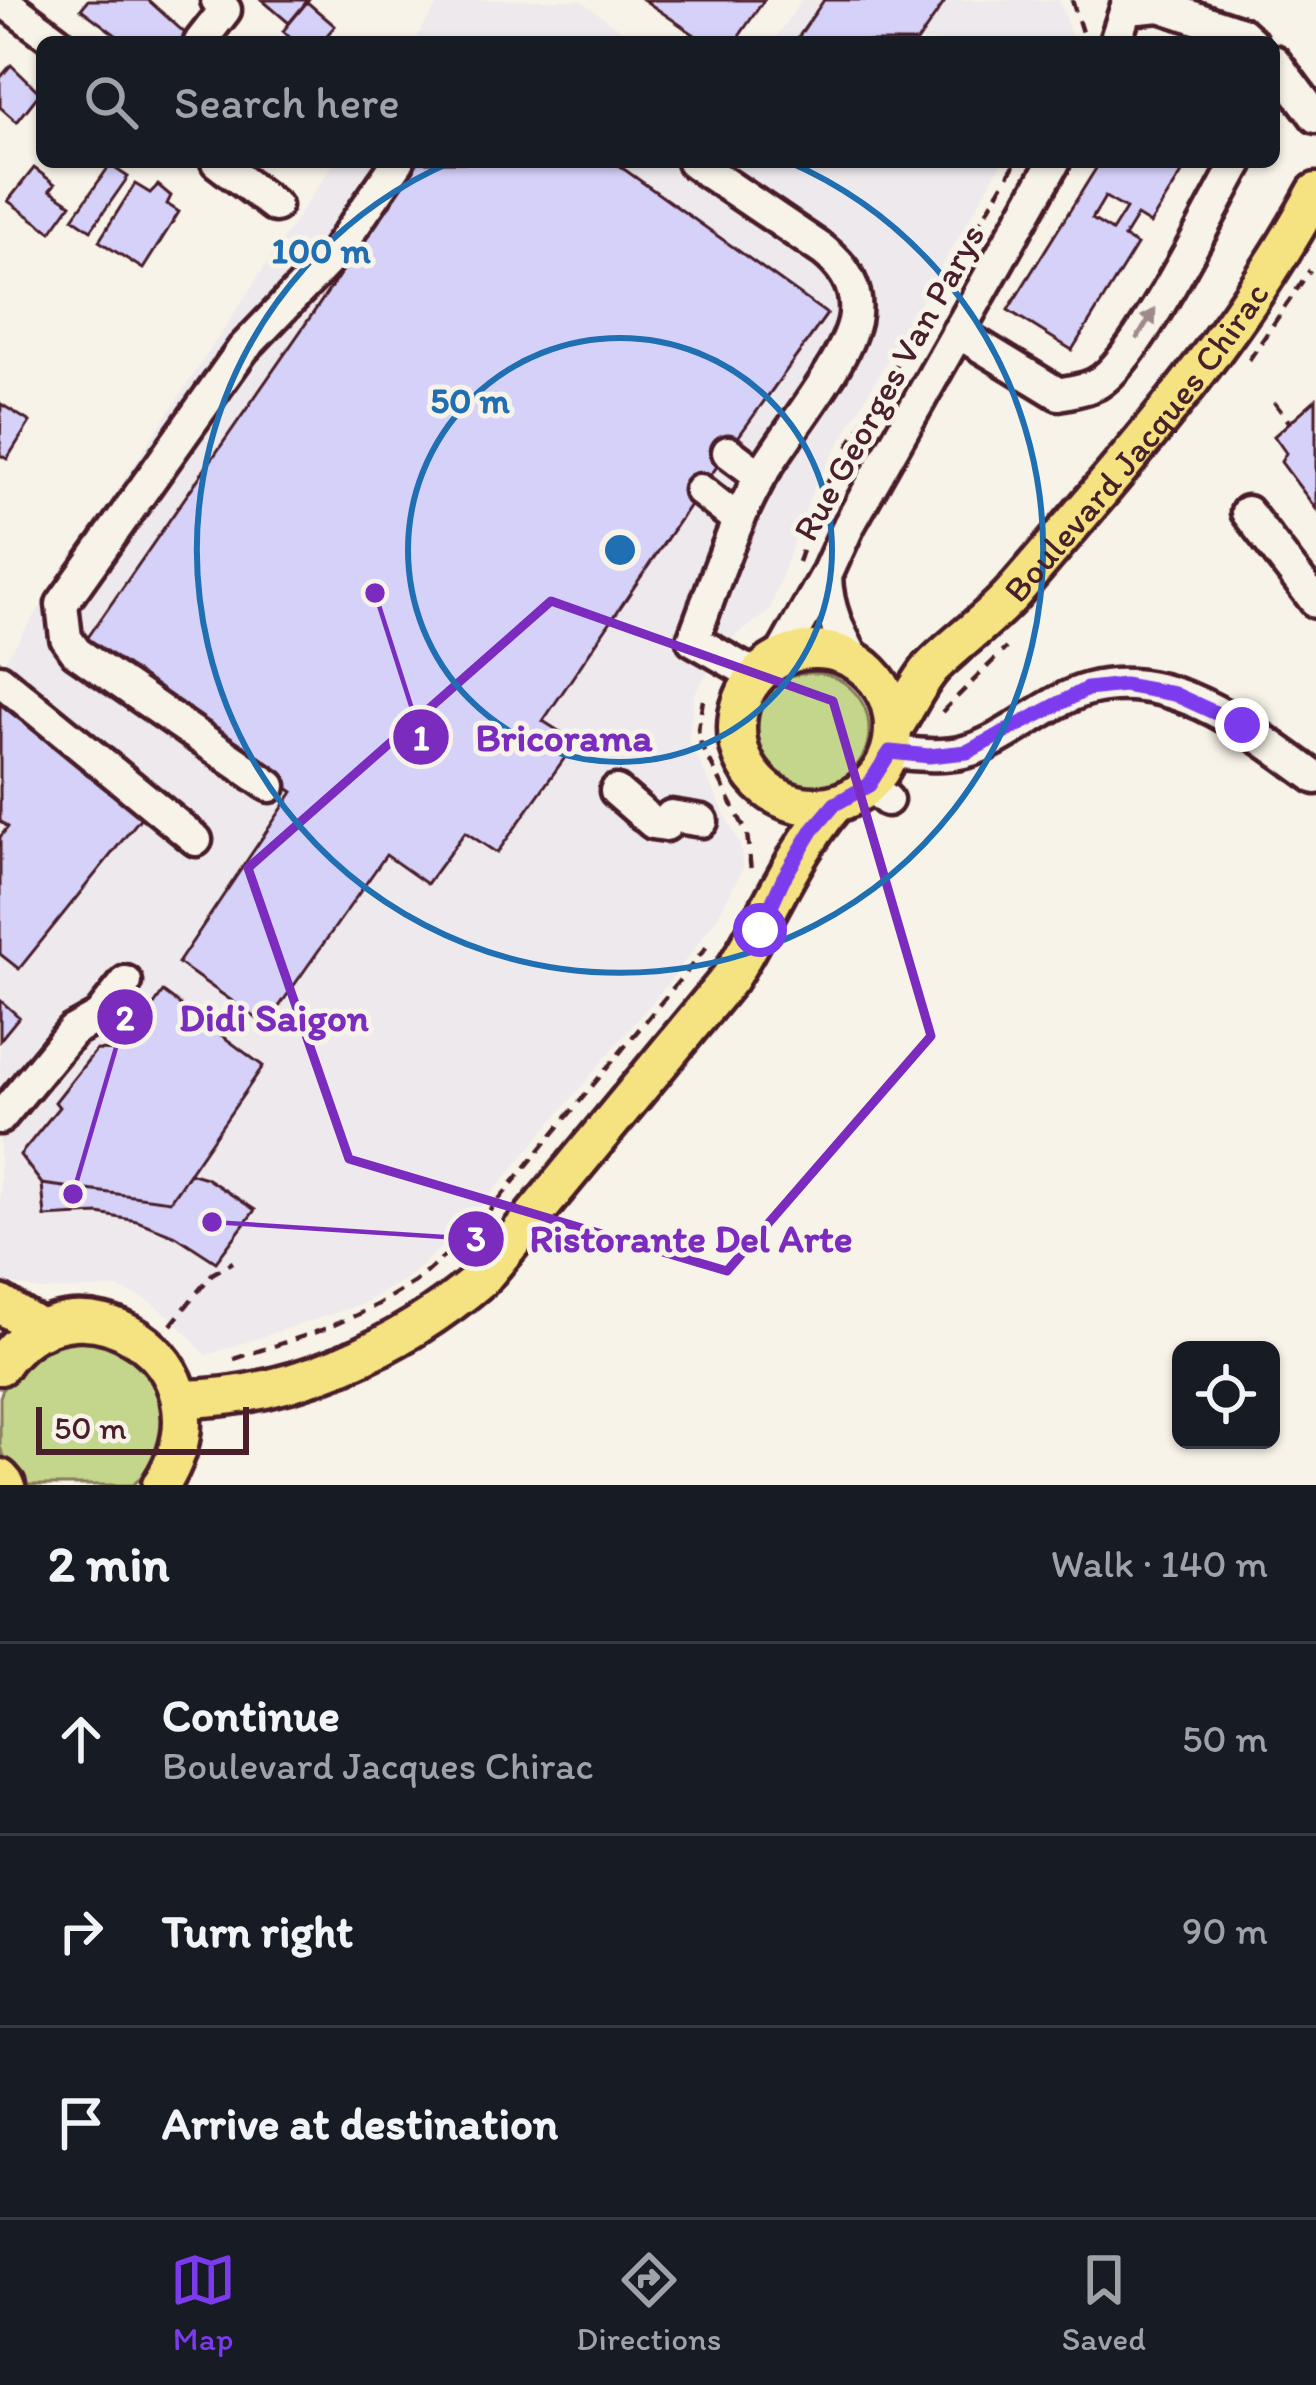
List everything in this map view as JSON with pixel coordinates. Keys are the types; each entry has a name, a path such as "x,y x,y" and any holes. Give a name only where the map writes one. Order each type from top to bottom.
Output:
{"main road":[{"name":"Boulevard Jacques Chirac","path":"181,1399 214,1399 326,1371 436,1316 483,1277 729,979 760,930 766,879 835,804 878,793 892,741 930,669 987,622 1222,345 1316,192"},
{"path":"766,879 776,812 742,754 738,722 747,691 770,666 812,650 834,652 863,667 898,676 930,669"},
{"path":"863,667 886,694 892,741"},
{"path":"761,783 795,803 835,804"},
{"path":"0,1304 43,1330"},
{"path":"1,1360 59,1324 94,1322 142,1342 167,1367 181,1399 182,1436 171,1479"},
{"path":"0,1478 6,1485"}],"street":[{"path":"2,0 50,36"},
{"path":"205,36 225,10 217,0"},
{"path":"1116,36 1124,3 1160,6 1244,36"},
{"path":"1280,79 1316,117"},
{"path":"225,168 275,206"},
{"path":"269,786 76,652 66,638 62,604 244,349 335,253 394,168"},
{"path":"702,168 823,250 844,267 853,287 855,318 845,344 760,476 693,640 729,662 770,666"},
{"name":"Rue Georges Van Parys","path":"770,666 826,577 849,525 1051,168"},
{"path":"957,332 1059,394 1095,385 1110,374 1143,331 1235,168"},
{"path":"728,452 760,476"},
{"path":"700,490 739,520"},
{"path":"1247,512 1316,602"},
{"name":"Rue Georges Van Parys","path":"826,577 832,620 863,667"},
{"path":"0,680 196,840"},
{"path":"892,741 929,756 967,752 1087,689 1124,685 1174,694 1242,725 1316,778"},
{"path":"616,790 653,823 702,820"},
{"path":"0,1118 72,1031 99,1016 126,982"}],"path":[{"path":"1072,0 1082,36"},
{"path":"797,564 824,490 1012,168"},
{"path":"1274,402 1290,423"},
{"path":"704,700 700,744 747,833 753,864 766,879"},
{"path":"225,1362 322,1330 415,1282 472,1232 715,937"},
{"path":"167,1330 212,1274 233,1262"}],"highlighted area":[{"path":"551,601 833,701 931,1036 727,1271 349,1159 248,868"}],"shaded area":[{"path":"441,0 580,0 628,36 417,36"},
{"path":"802,0 1059,0 1072,36 777,36"},
{"path":"330,168 999,168 813,489 769,611 727,642 695,693 688,739 740,845 743,868 718,916 674,976 466,1224 410,1276 362,1304 206,1355 170,1316 144,1298 117,1288 39,1290 10,1283 0,1294 0,668"}],"green space":[{"path":"812,673 834,677 852,690 865,708 869,730 865,752 852,770 834,783 812,787 790,783 772,770 759,752 755,730 759,708 772,690 790,677"},
{"path":"77,1338 126,1353 154,1386 160,1403 159,1438 154,1456 133,1485 24,1485 7,1465 0,1447 0,1397 6,1381 49,1344"}],"building":[{"path":"88,0 148,0 188,36 117,36 81,9"},
{"path":"262,0 308,0 289,23"},
{"path":"644,0 764,0 739,36 696,36"},
{"path":"824,0 946,0 921,36 799,36"},
{"path":"307,2 335,26 326,36 288,36 283,31"},
{"path":"11,65 36,89 36,98 17,122 0,107 0,78"},
{"path":"34,168 55,184 50,190 71,204 51,232 8,201"},
{"path":"108,168 128,177 91,230 73,218"},
{"path":"414,168 622,168 827,314 543,721 576,742 497,853 465,832 427,884 386,855 266,1025 178,963 293,792 82,646"},
{"path":"1096,168 1185,168 1150,224 1137,216 1124,237 1137,245 1072,350 1008,310","holes":["1105,197 1126,209 1112,231 1092,219"]},
{"path":"135,184 150,193 158,185 171,196 167,204 179,212 143,269 99,241"},
{"path":"1316,399 1316,509 1281,462 1286,453 1274,436"},
{"path":"1,404 30,422 7,459 0,455"},
{"path":"0,704 142,816 19,969 0,954 0,837 8,827 0,821"},
{"path":"163,992 263,1066 170,1201 42,1184 20,1155 96,1050 122,1051"},
{"path":"0,1000 19,1017 0,1040"},
{"path":"189,1173 206,1178 255,1210 216,1262 176,1236 137,1221 99,1214 45,1217 42,1184 170,1201"}],"place":[{"name":"Bricorama","path":"375,593"},
{"name":"Didi Saigon","path":"73,1194"},
{"name":"Ristorante Del Arte","path":"212,1222"}],"route":[{"path":"760,930 812,831 835,804 869,785 890,752 929,756 967,752 1087,689 1124,685 1174,694 1242,725"}]}
